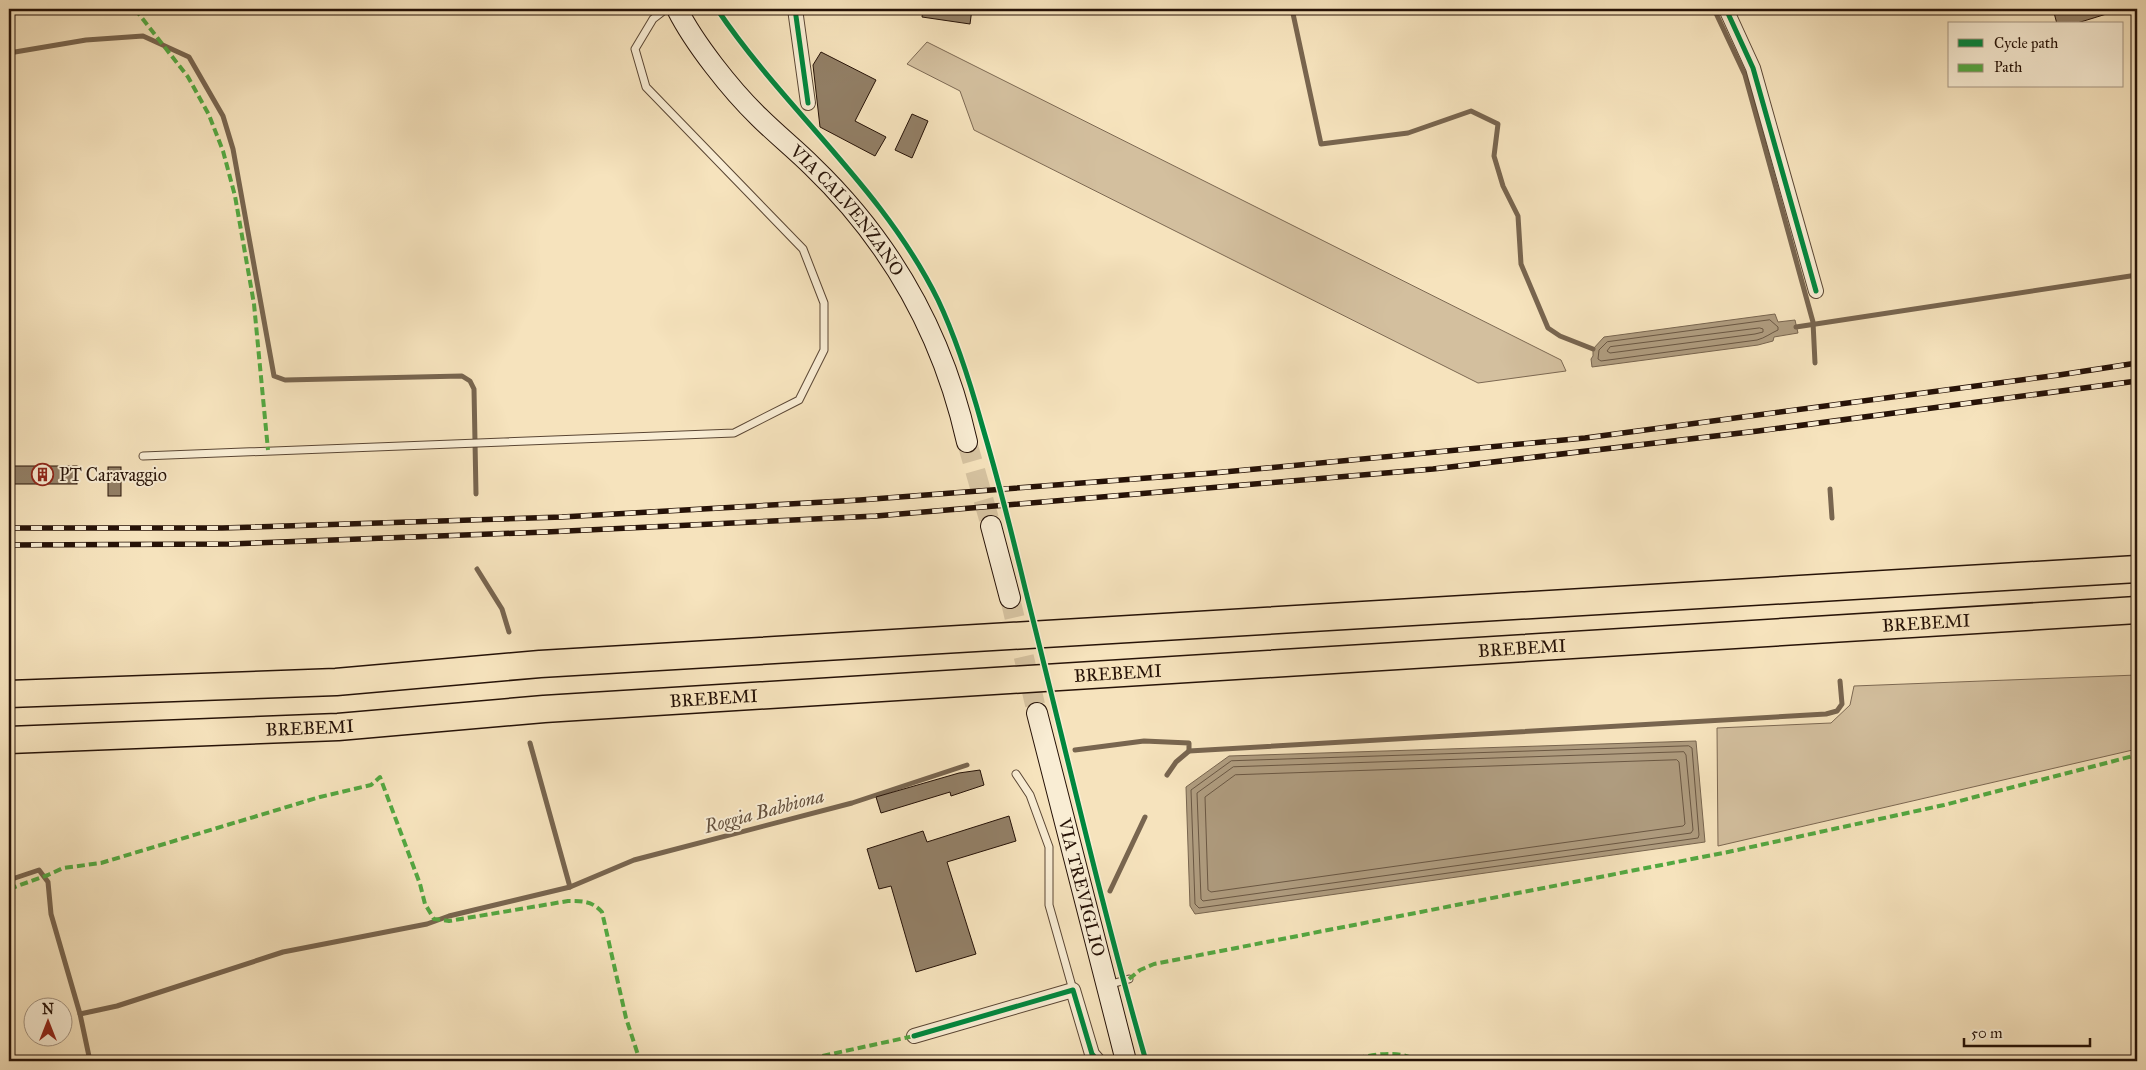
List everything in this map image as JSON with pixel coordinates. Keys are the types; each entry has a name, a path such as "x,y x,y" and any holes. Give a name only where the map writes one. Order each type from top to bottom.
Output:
{"highway":[{"path":"9,694 336,682 540,664 2137,569"},
{"name":"BREBEMI","path":"9,740 338,727 554,709 2137,610"}],"main road":[{"name":"VIA CALVENZANO","path":"677,9 718,71 758,116 813,166 872,232 908,287 926,320 958,404 967,442"},
{"path":"991,526 1010,598"},
{"name":"VIA TREVIGLIO","path":"1037,712 1126,1061"}],"street":[{"path":"795,9 808,103"},
{"path":"1726,9 1753,68 1816,291"},
{"path":"914,1036 1073,990 1092,1054 1098,1061"}],"lane":[{"path":"143,456 734,433 799,400 824,350 824,303 803,249 646,87 636,49 653,19 666,9"},
{"path":"1016,774 1030,795 1050,847 1049,905 1073,990"},
{"path":"1106,986 1130,979"}],"shaded area":[{"path":"927,42 1561,360 1566,371 1478,383 974,130 960,91 907,64"},
{"path":"2137,675 2137,749 1718,846 1717,728 1831,723 1850,705 1854,686"}],"water":[{"path":"1775,314 1778,322 1795,320 1798,333 1774,337 1773,341 1758,345 1592,367 1593,349 1604,337"},
{"path":"1696,741 1705,842 1195,914 1190,906 1186,787 1229,756"}],"building":[{"path":"923,9 972,9 970,24 922,17"},
{"path":"2053,9 2112,9 2113,12 2080,22 2056,22"},
{"path":"821,52 876,80 855,121 886,137 875,156 820,127 813,65"},
{"path":"912,114 928,121 912,158 895,150"},
{"name":"PT Caravaggio","path":"9,466 77,466 77,484 9,484"},
{"path":"108,467 121,467 121,496 108,496"},
{"path":"980,770 984,785 951,796 950,792 881,813 876,797 959,773"},
{"path":"1009,816 1016,841 947,862 976,954 916,972 891,886 879,889 867,849 923,831 927,842"}],"waterway":[{"path":"1292,9 1321,144 1408,133 1471,111 1498,124 1494,156 1503,186 1518,216 1521,264 1548,328 1560,336 1593,349"},
{"path":"1714,9 1745,75 1813,322 1815,363"},
{"path":"9,53 86,40 143,36 189,57 223,116 233,149 274,376 285,380 462,376 470,381 474,389 476,494"},
{"path":"1796,327 2137,275"},
{"path":"1830,489 1832,518"},
{"path":"477,569 502,609 509,632"},
{"path":"1167,775 1176,762 1189,751 1826,714 1837,711 1842,704 1840,681"},
{"name":"Roggia Babbiona","path":"1075,750 1144,741 1189,743 1189,751"},
{"path":"530,743 570,887"},
{"path":"80,1014 117,1006 283,952 427,924 449,916 570,887 634,860 852,803 967,765"},
{"path":"1110,891 1145,817"},
{"path":"9,880 39,870 48,882 51,914 80,1014 90,1061"}],"tunnel":[{"path":"967,442 991,526"},
{"path":"1010,598 1037,713"}],"railway":[{"path":"9,528 222,528 562,517 860,500 1213,473 1585,438 2137,363"},
{"path":"9,545 230,544 546,532 876,516 1433,469 1758,431 2137,381"}],"marked path":[{"path":"135,9 188,77 209,115 223,151 235,196 254,304 268,450"},
{"path":"1129,979 1140,970 1154,964 1728,852 1944,805 2137,755"},
{"path":"9,889 63,868 101,863 320,797 371,785 380,777 420,884 425,904 434,919 449,921 568,901 587,902 602,912 626,1018 640,1061"},
{"path":"799,1061 914,1036"},
{"path":"1345,1061 1382,1054 1401,1055 1417,1061"}],"cycle path":[{"path":"717,9 772,81 862,185 890,221 916,259 938,300 951,330 973,393 999,486 1098,884 1146,1061"},
{"path":"795,9 808,103"},
{"path":"1726,9 1753,68 1816,291"},
{"path":"914,1036 1073,990 1092,1054 1098,1061"}],"place":[{"name":"PT Caravaggio","path":"43,475"}]}
